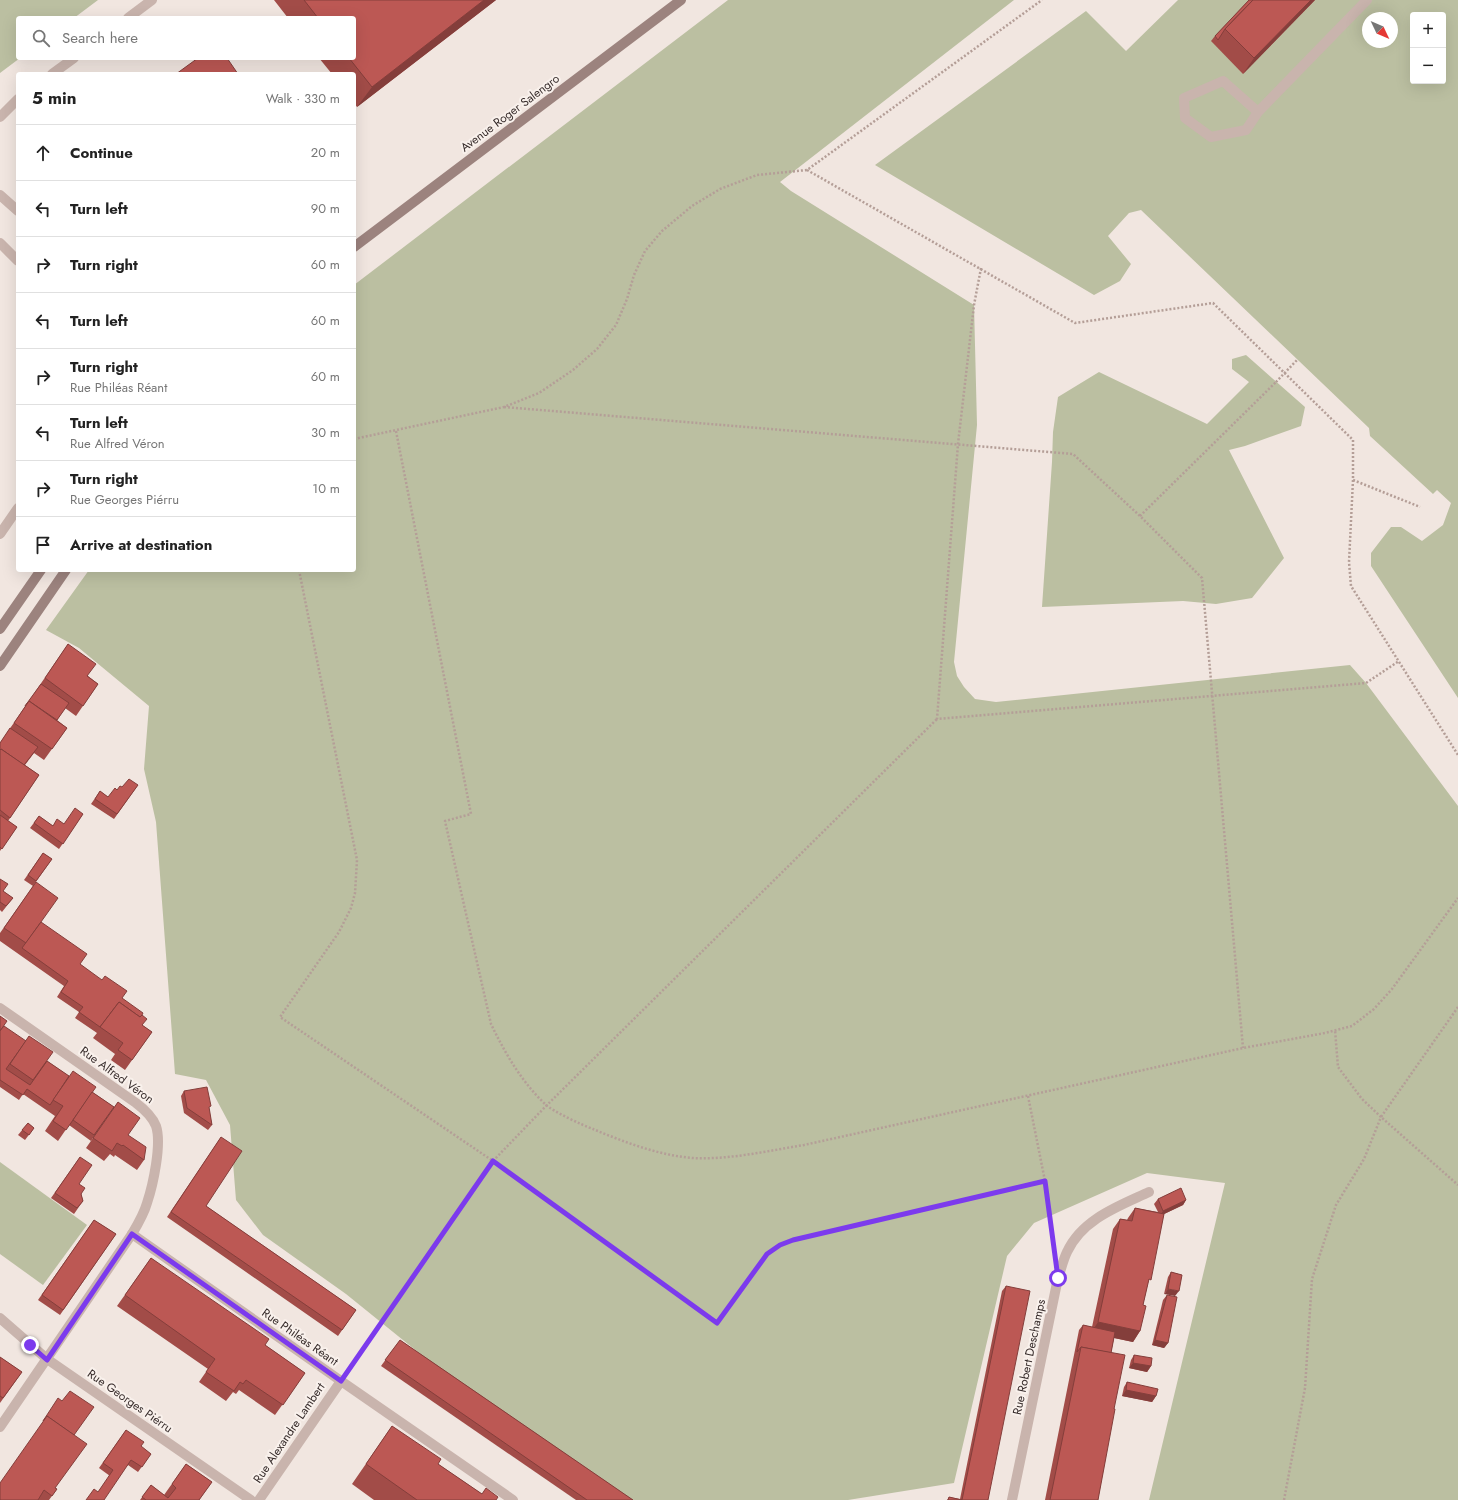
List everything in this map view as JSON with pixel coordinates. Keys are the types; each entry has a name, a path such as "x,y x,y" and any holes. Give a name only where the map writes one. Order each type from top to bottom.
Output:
{"main road":[{"name":"Avenue Roger Salengro","path":"356,245 681,0"},
{"path":"0,629 40,572"},
{"path":"0,666 65,572"}],"street":[{"path":"131,16 152,0"},
{"path":"1258,112 1223,81 1184,98 1185,118 1211,137 1246,130 1258,112 1367,0"},
{"path":"55,72 71,60"},
{"path":"0,118 16,101"},
{"path":"0,195 16,209"},
{"path":"0,243 16,258"},
{"path":"0,534 16,511"},
{"name":"Rue Alfred Véron","path":"0,1008 136,1103 149,1114 156,1126 158,1138 157,1155 147,1203 132,1234 0,1427"},
{"name":"Rue Robert Deschamps","path":"1012,1500 1058,1278 1067,1252 1077,1235 1095,1219 1114,1208 1150,1192"},
{"name":"Rue Philéas Réant","path":"132,1234 513,1500"},
{"name":"Rue Georges Piérru","path":"0,1318 47,1360 251,1500"},
{"name":"Rue Alexandre Lambert","path":"259,1500 341,1381"}],"path":[{"path":"356,439 504,407 539,393 573,370 597,349 616,325 627,299 634,274 645,251 662,231 692,206 720,189 757,175 807,170 1042,0"},
{"path":"807,170 1075,323 1213,303 1354,440 1350,562 1351,586 1458,755"},
{"path":"937,719 958,444 974,305 981,268"},
{"path":"1140,516 1297,360"},
{"path":"504,407 1073,454 1140,516 1202,578 1211,696 1243,1048"},
{"path":"396,431 471,814 445,821 491,1024 505,1053 526,1083 546,1106 584,1126 615,1139 658,1152 692,1158 724,1157 759,1153 804,1145 1243,1048 1352,1026 1374,1010 1392,989 1458,898"},
{"path":"1353,480 1420,507"},
{"path":"299,572 357,860 357,876 351,908 339,932 280,1017 493,1161 717,1323 767,1254 780,1245 793,1240 1045,1181"},
{"path":"341,1381 493,1161 546,1106 937,719 1366,683 1399,661"},
{"path":"1284,1500 1305,1388 1312,1279 1336,1205 1364,1159 1381,1117 1458,1007"},
{"path":"1335,1030 1338,1067 1362,1099 1458,1185"},
{"path":"1028,1096 1045,1181 1053,1241"}],"green space":[{"path":"0,0 98,0 77,16 16,16 16,60 17,60 0,73"},
{"path":"728,0 1014,0 780,182 791,191 974,305 977,425 954,662 957,676 964,687 975,699 996,702 1350,665 1366,683 1458,806 1458,1500 1149,1500 1225,1183 1147,1173 1034,1223 1007,1256 954,1483 848,1500 633,1500 424,1357 346,1294 263,1235 236,1200 230,1125 206,1080 175,1074 156,822 144,769 149,706 79,648 46,630 88,572 356,572 356,283"},
{"path":"1178,0 1458,0 1458,698 1371,566 1371,553 1391,527 1401,527 1422,541 1443,525 1451,503 1437,490 1433,494 1370,436 1369,428 1141,210 1129,213 1108,236 1131,264 1120,281 1094,295 875,165 1086,11 1126,51"},
{"path":"1246,355 1305,407 1301,426 1245,446 1229,450 1284,558 1252,598 1216,604 1183,601 1042,607 1053,432 1058,397 1099,372 1207,424 1249,382 1232,369 1232,359"},
{"path":"0,1162 87,1225 43,1285 0,1254"}],"building":[{"path":"304,0 484,0 372,87 351,60 356,60 356,16 316,16"},
{"path":"1249,0 1253,0 1225,29 1218,40 1215,36"},
{"path":"1253,0 1311,0 1254,58 1225,29"},
{"path":"195,60 228,60 237,72 179,72"},
{"path":"68,644 96,664 87,676 98,684 83,706 45,678"},
{"path":"41,684 69,703 57,720 29,701 25,706"},
{"path":"29,701 67,728 52,749 14,723"},
{"path":"10,728 38,747 24,765 1,749 0,750 0,743"},
{"path":"1,749 39,775 10,818 0,810"},
{"path":"129,779 138,785 117,814 95,799 100,791 108,797 115,788 117,790 120,786 122,787"},
{"path":"75,808 83,814 63,844 34,823 39,816 53,826 57,819 64,824"},
{"path":"0,815 17,827 2,849 0,847"},
{"path":"43,853 52,859 36,881 28,875"},
{"path":"0,879 8,884 3,891 13,898 6,906 0,902"},
{"path":"36,882 58,898 26,943 4,928"},
{"path":"41,922 87,954 80,964 102,980 105,976 127,991 122,998 143,1013 142,1015 140,1017 119,1002 100,1027 79,1012 83,1007 61,992 68,981 22,948"},
{"path":"119,1002 140,1017 142,1015 147,1019 142,1025 152,1032 132,1060 118,1050 123,1043 100,1027"},
{"path":"0,1016 7,1021 0,1031"},
{"path":"4,1026 26,1041 6,1069 30,1085 47,1061 69,1076 50,1105 27,1089 23,1095 0,1080 0,1031"},
{"path":"29,1036 53,1052 33,1080 10,1064"},
{"path":"73,1071 96,1087 66,1130 53,1121 63,1106 53,1100"},
{"path":"207,1087 211,1106 209,1107 212,1125 187,1108 184,1091"},
{"path":"92,1092 114,1107 94,1135 73,1120"},
{"path":"118,1102 140,1118 128,1135 146,1147 144,1160 123,1145 122,1146 117,1143 112,1151 93,1138"},
{"path":"28,1123 34,1128 29,1135 22,1130"},
{"path":"221,1137 242,1151 206,1206 356,1310 342,1330 171,1212"},
{"path":"80,1157 92,1165 79,1184 85,1188 81,1194 83,1201 77,1208 55,1193"},
{"path":"1181,1188 1186,1200 1163,1211 1158,1199"},
{"path":"1135,1208 1164,1214 1151,1280 1149,1279 1143,1305 1146,1306 1140,1331 1098,1322 1120,1219 1132,1221"},
{"path":"94,1220 116,1234 63,1310 42,1295"},
{"path":"151,1258 269,1339 265,1345 305,1373 283,1405 246,1380 243,1384 240,1382 234,1391 206,1372 215,1359 125,1295"},
{"path":"1171,1272 1182,1275 1179,1291 1168,1289"},
{"path":"1006,1286 1030,1291 988,1500 962,1500"},
{"path":"1167,1295 1177,1297 1168,1343 1155,1340"},
{"path":"1083,1325 1115,1332 1111,1353 1081,1347 1077,1352"},
{"path":"400,1340 633,1500 587,1500 385,1360"},
{"path":"1081,1347 1125,1355 1098,1500 1050,1500"},
{"path":"1134,1355 1152,1358 1151,1366 1133,1363"},
{"path":"0,1357 22,1372 3,1398 0,1396"},
{"path":"1127,1382 1158,1389 1156,1396 1126,1390"},
{"path":"70,1391 94,1407 74,1435 47,1416 43,1421 58,1398 62,1401"},
{"path":"47,1416 87,1444 55,1488 57,1489 52,1496 44,1490 38,1500 0,1500 0,1483"},
{"path":"392,1426 441,1459 438,1464 482,1494 486,1488 498,1497 496,1500 417,1500 366,1464"},
{"path":"126,1430 144,1442 141,1446 151,1454 142,1467 131,1460 104,1500 86,1500 94,1489 98,1492 113,1470 103,1463"},
{"path":"186,1464 212,1482 199,1500 146,1500 142,1497 151,1485 168,1498 176,1488 172,1484"},
{"path":"949,1497 962,1500 948,1500"}],"route":[{"path":"30,1345 47,1360 132,1234 341,1381 493,1161 717,1323 767,1254 780,1245 793,1240 1045,1181 1058,1278"}]}
